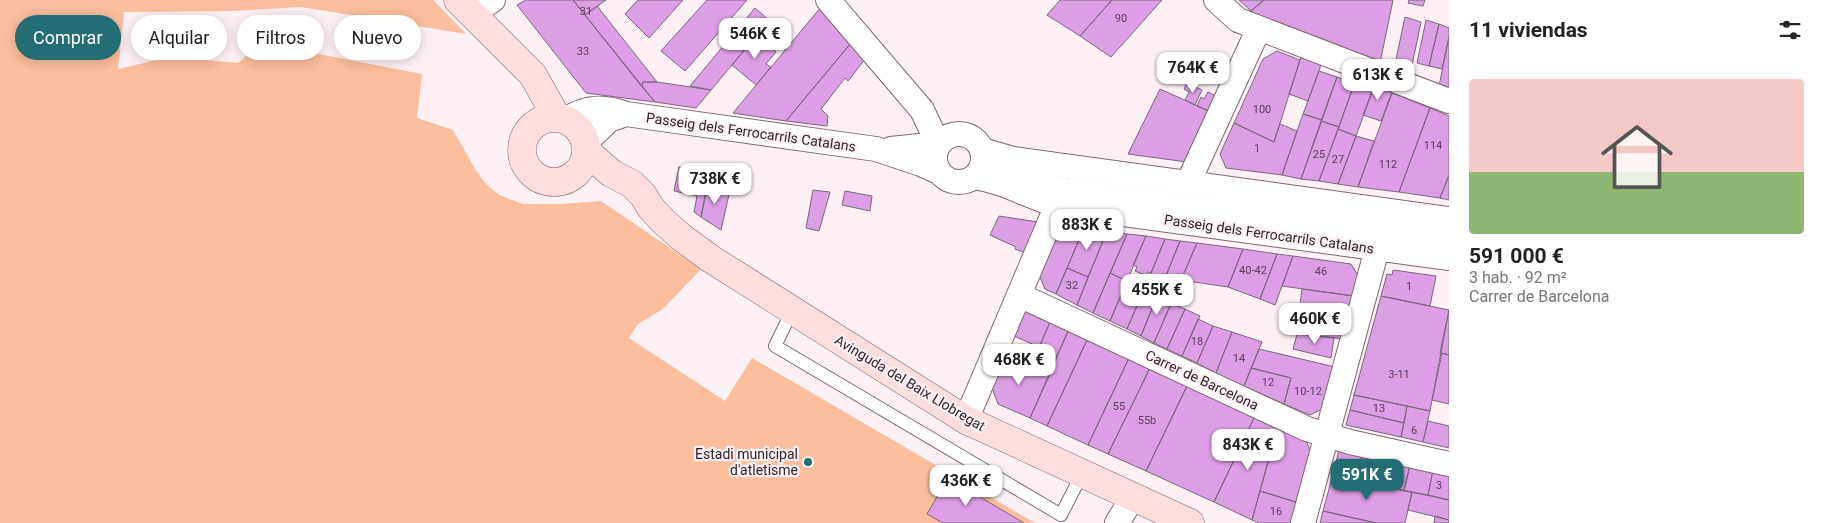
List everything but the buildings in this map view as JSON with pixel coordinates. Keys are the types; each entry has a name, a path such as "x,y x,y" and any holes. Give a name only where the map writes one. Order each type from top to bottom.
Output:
{"main road":[{"path":"474,5 540,85 562,119 578,129 586,147 582,167 573,177 556,183 546,182 537,178 524,163 521,153 522,143 526,134 539,121 562,119"},
{"path":"521,62 527,96 526,134"},
{"name":"Avinguda del Baix Llobregat","path":"586,147 611,174 632,184 643,195 651,208 681,237 711,260 966,420 1190,523"},
{"name":"Avinguda del Baix Llobregat","path":"566,181 600,185 618,192 639,205 651,208"}],"street":[{"path":"828,0 922,110 938,144"},
{"path":"1216,0 1238,20 1449,101"},
{"path":"1188,183 1259,28"},
{"name":"Passeig dels Ferrocarrils Catalans","path":"562,119 596,109 610,108 626,114 876,149 921,164 938,172"},
{"path":"586,147 608,120 626,114"},
{"path":"982,164 972,137 964,134 948,136 938,144 934,156 938,172 954,182 968,181 982,164 1013,159 1449,219"},
{"name":"Passeig dels Ferrocarrils Catalans","path":"876,149 938,144"},
{"name":"Passeig dels Ferrocarrils Catalans","path":"982,164 991,179 1038,200 1057,204 1449,258"},
{"name":"Passeig dels Ferrocarrils Catalans","path":"982,164 1057,186 1449,239"},
{"path":"966,420 1057,204"},
{"path":"1303,523 1377,249"},
{"name":"Carrer de Barcelona","path":"1019,295 1306,429 1449,464"},
{"path":"1118,523 1133,497"}],"lane":[{"path":"792,311 775,346 1060,515 1082,474"}],"shaded area":[{"path":"0,0 433,0 466,34 421,27 421,15 350,15 301,7 234,11 124,12 121,40 121,15 15,15 15,60 119,60 118,69 157,60 204,60 238,63 242,60 324,60 324,55 334,57 334,60 350,60 422,74 417,118 453,130 477,172 486,184 499,195 523,204 601,201 701,269 663,309 638,324 629,338 725,401 752,358 1035,523 0,523"}],"place":[{"name":"Estadi municipal d'atletisme","path":"808,462"}]}
